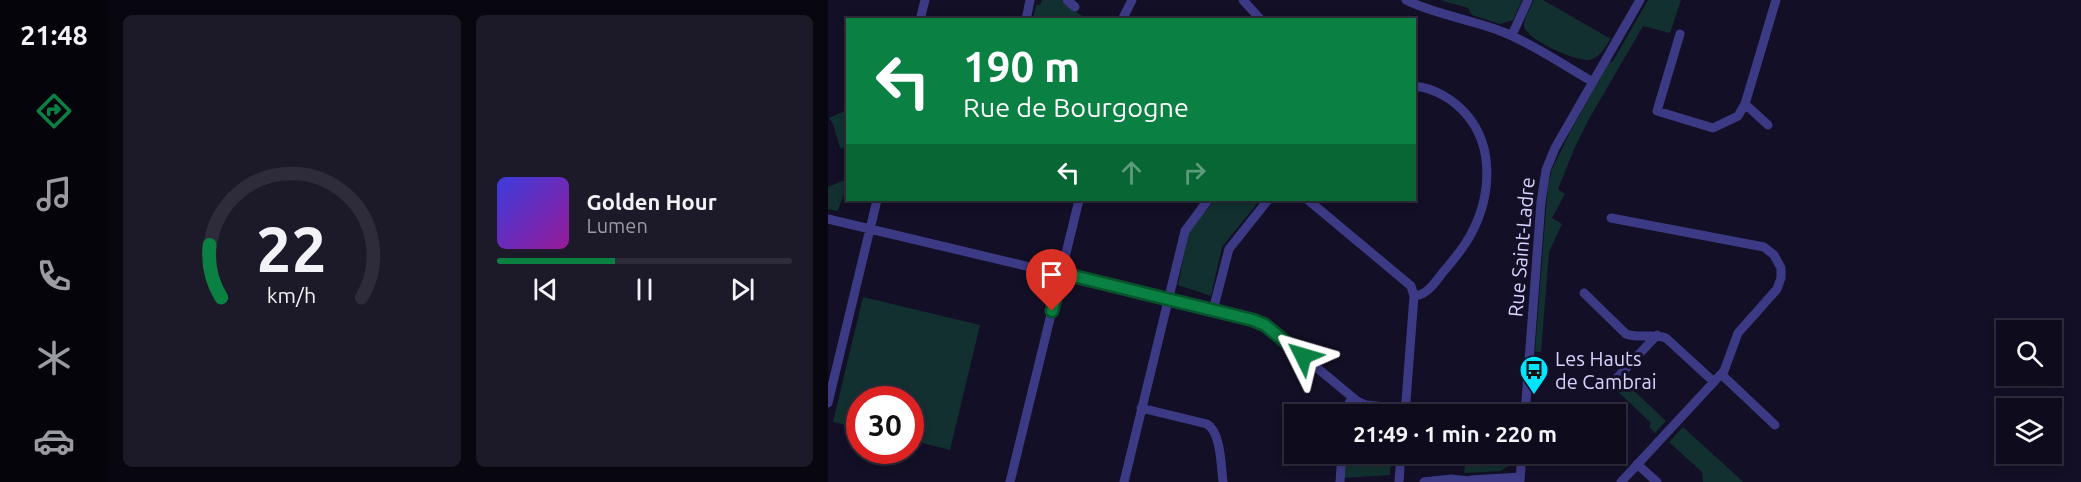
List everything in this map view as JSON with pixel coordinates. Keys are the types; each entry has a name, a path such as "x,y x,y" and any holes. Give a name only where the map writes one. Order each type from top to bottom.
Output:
{"street":[{"path":"920,18 925,0"},
{"path":"1026,18 1030,0"},
{"path":"1066,0 1075,7"},
{"path":"1123,18 1132,0"},
{"path":"1243,0 1259,18"},
{"path":"1406,0 1423,8 1512,35 1593,82"},
{"path":"1512,35 1528,0"},
{"name":"Rue Saint-Ladre","path":"1526,404 1544,178 1555,148 1640,0"},
{"path":"1680,34 1657,111 1713,128 1738,116 1745,104 1776,0"},
{"path":"1414,296 1427,292 1467,242 1480,214 1487,175 1482,141 1470,118 1447,98 1416,87"},
{"path":"1745,104 1768,125"},
{"path":"828,403 877,201"},
{"path":"1010,482 1078,201"},
{"path":"1124,482 1185,231 1207,201"},
{"path":"1213,310 1229,249 1267,201"},
{"path":"1309,201 1408,282 1413,290 1406,404"},
{"path":"1611,218 1764,248 1777,259 1782,273 1779,284 1738,333 1726,367 1621,482"},
{"path":"828,219 1253,320 1265,325 1352,397 1364,404"},
{"path":"1584,293 1626,334 1636,337 1657,335 1666,338 1775,425"},
{"path":"1614,381 1657,335"},
{"path":"1349,404 1352,397"},
{"path":"1141,408 1210,426 1216,436 1223,482"},
{"path":"1340,482 1341,464"},
{"path":"1399,482 1400,464"},
{"path":"1424,482 1451,479 1473,481 1520,479 1521,464"},
{"path":"1637,464 1656,482"}],"green space":[{"path":"1042,0 1061,0 1085,18 1033,18 1036,5 1040,5"},
{"path":"1440,0 1522,0 1513,20 1500,24 1472,15 1468,8"},
{"path":"1534,0 1543,0 1611,39 1599,55 1588,60 1573,57 1541,43 1524,26"},
{"path":"1648,0 1681,0 1670,33 1643,26 1575,147 1558,189 1565,194 1552,218 1562,224 1549,252 1541,352 1535,352 1548,186 1552,169 1609,63 1613,61"},
{"path":"846,110 846,149 840,148 829,118"},
{"path":"846,179 845,191 838,211 828,209 828,187"},
{"path":"1214,201 1259,201 1222,247 1211,296 1178,285 1189,230"},
{"path":"863,297 980,325 950,450 924,443 924,386 846,386 846,425 833,422"},
{"path":"1619,385 1630,387 1666,421 1655,433 1649,427 1651,423 1614,388"},
{"path":"1683,427 1743,482 1703,482 1702,472 1669,442"},
{"path":"1343,464 1390,464 1390,475 1342,478"},
{"path":"1465,464 1508,464 1501,471 1464,473"}],"place":[{"name":"Les Hauts de Cambrai","path":"1534,396"}],"route":[{"path":"1052,311 1061,273 1253,320 1265,325 1303,356"}]}
